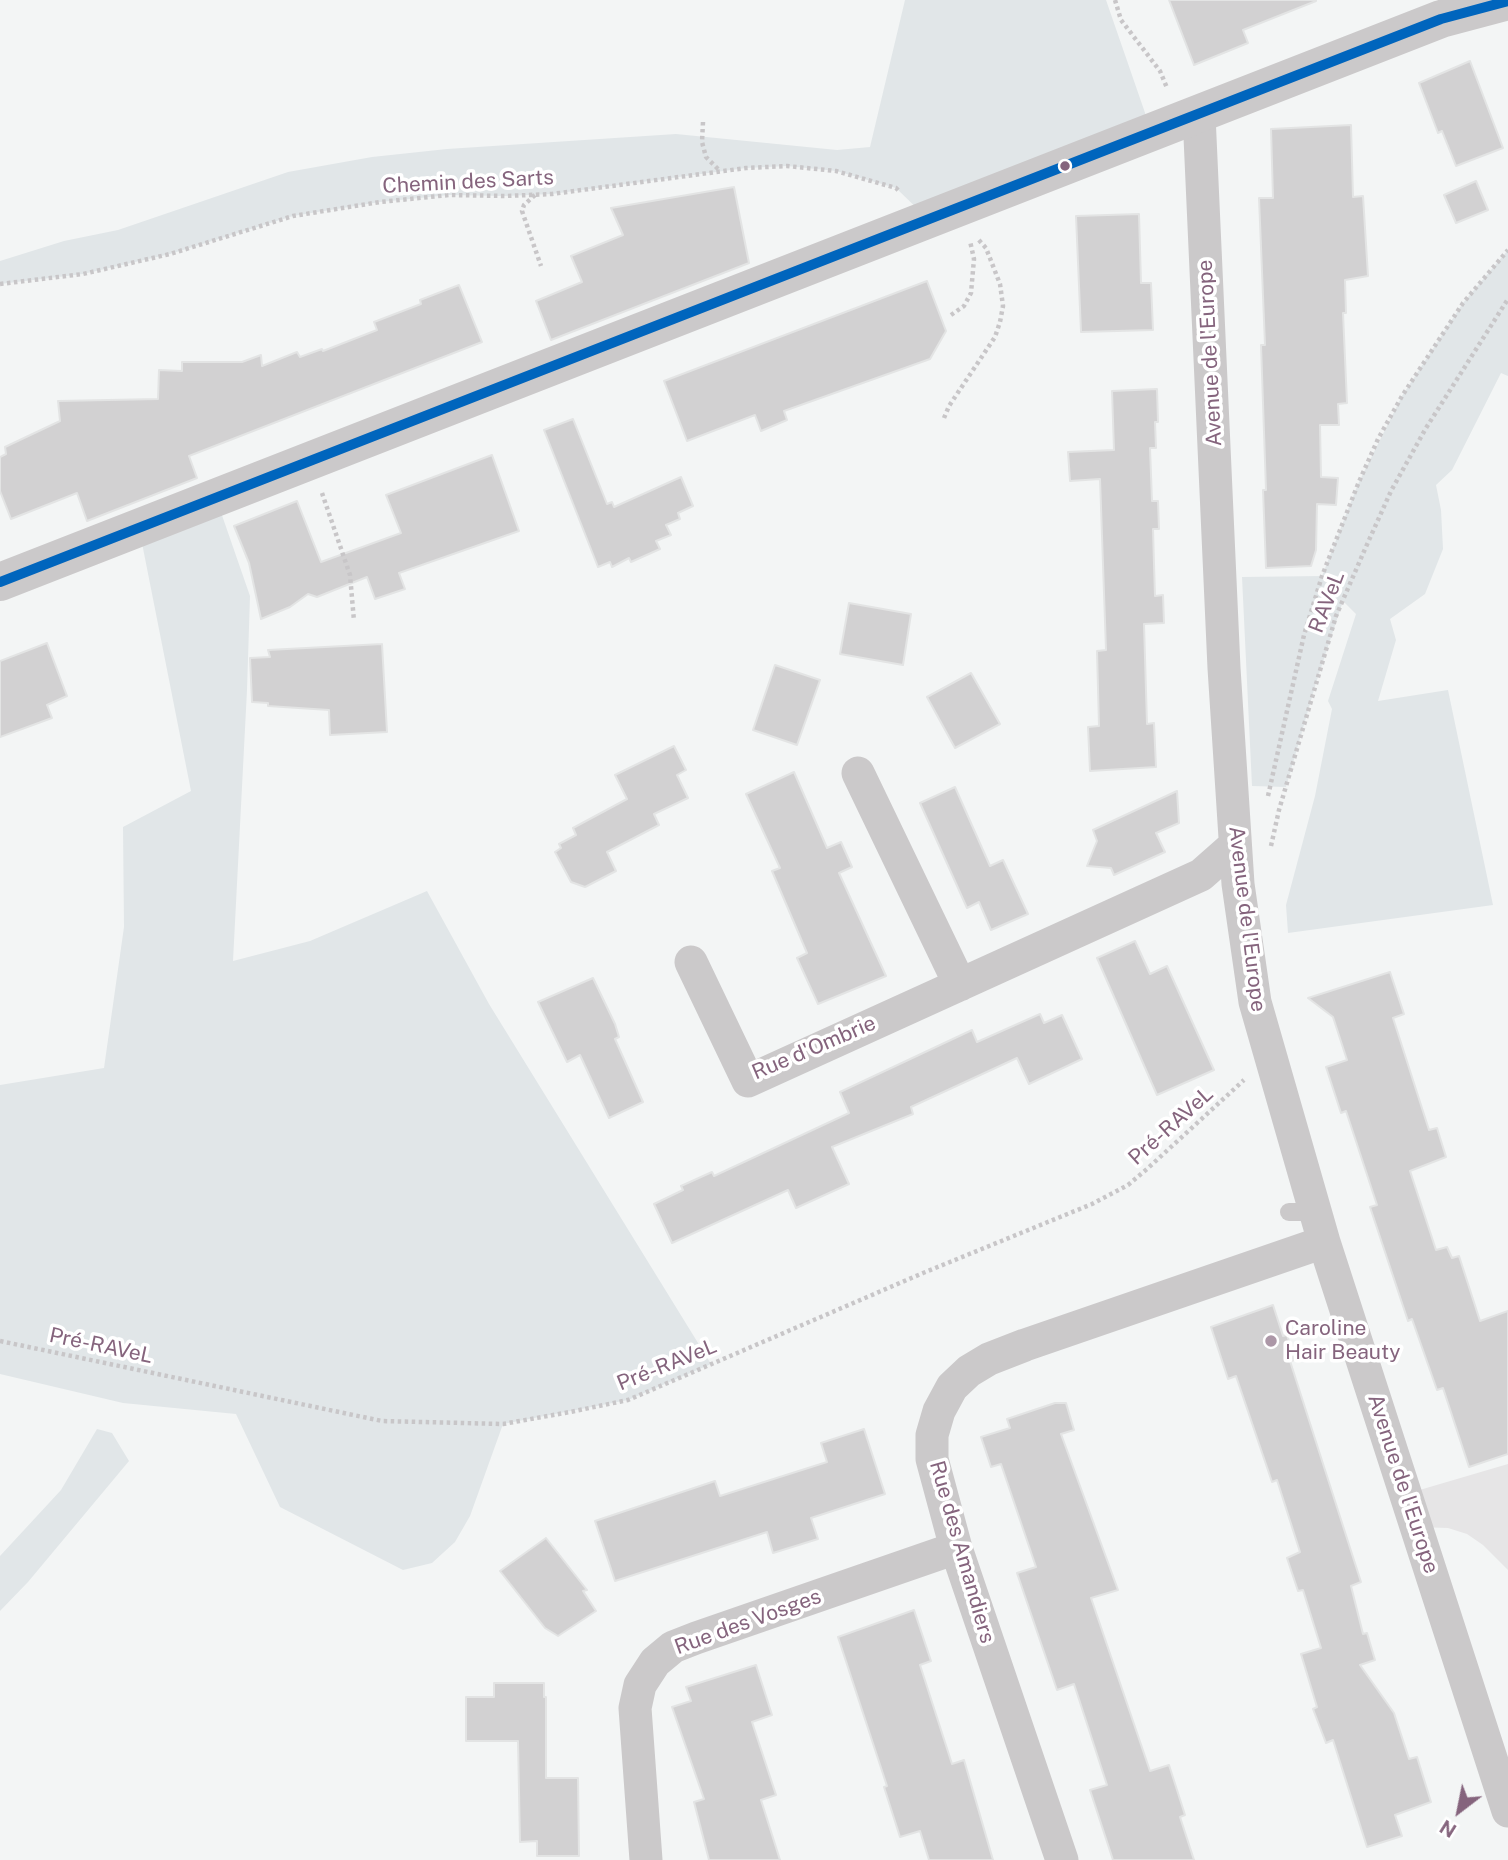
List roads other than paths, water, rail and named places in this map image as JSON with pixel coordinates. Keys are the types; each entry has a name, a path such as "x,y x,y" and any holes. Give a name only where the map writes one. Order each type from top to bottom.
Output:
{"street":[{"path":"0,582 1441,19 1508,1"},
{"name":"Avenue de l'Europe","path":"1199,115 1223,654 1235,845 1255,1002 1309,1222 1508,1811"},
{"path":"858,773 960,985"},
{"name":"Rue d'Ombrie","path":"691,962 748,1081 1201,876 1235,845"},
{"name":"Rue des Amandiers","path":"1062,1860 956,1548 932,1459 932,1435 939,1411 952,1387 969,1371 1014,1348 1309,1222"},
{"name":"Rue des Vosges","path":"646,1860 635,1708 640,1685 655,1662 673,1647 696,1637 956,1548"}],"place":[{"name":"Caroline Hair Beauty","path":"1271,1341"}]}
